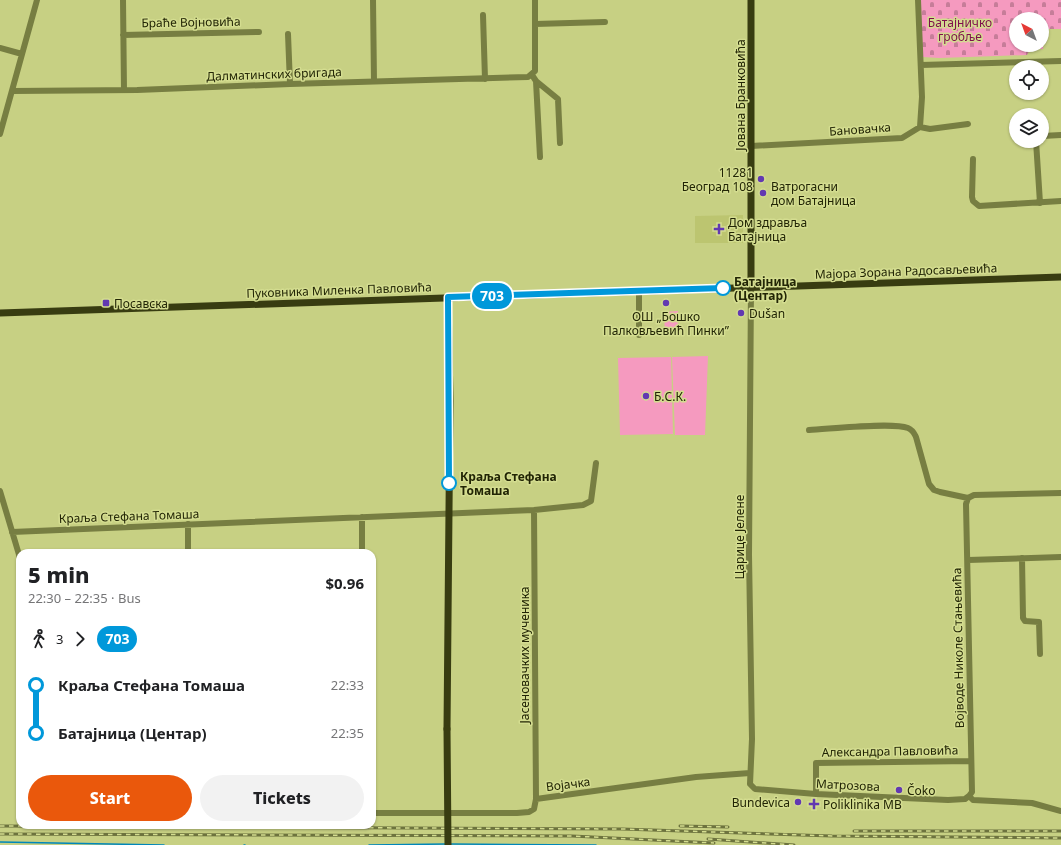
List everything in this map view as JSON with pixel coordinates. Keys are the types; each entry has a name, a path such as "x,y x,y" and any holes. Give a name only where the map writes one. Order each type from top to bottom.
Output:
{"main road":[{"name":"Јована Бранковића","path":"751,0 751,287"},
{"name":"Мајора Зорана Радосављевића","path":"751,287 1061,277"},
{"name":"Пуковника Миленка Павловића","path":"0,313 751,287"},
{"path":"448,297 448,845"}],"street":[{"path":"0,134 37,0"},
{"path":"123,0 124,90"},
{"path":"373,0 374,81"},
{"path":"535,0 534,76 540,157"},
{"path":"918,0 922,97 920,127 930,129 968,124"},
{"path":"484,15 485,80"},
{"path":"534,24 605,22"},
{"name":"Браће Војновића","path":"123,35 259,32"},
{"path":"288,34 290,84"},
{"path":"0,48 22,54"},
{"path":"921,65 1061,61"},
{"path":"534,76 558,99 560,143"},
{"name":"Далматинских бригада","path":"12,91 124,90 374,81 485,80 528,78 534,76"},
{"name":"Бановачка","path":"751,146 902,138 920,127"},
{"path":"1049,135 1061,134"},
{"path":"1036,148 1040,202"},
{"path":"973,159 972,197 973,201 979,206 1061,201"},
{"name":"Царице Јелене","path":"751,287 749,555 752,739 750,773 751,787"},
{"path":"639,291 639,335"},
{"path":"809,430 888,426 908,428 913,431 916,437 930,488 937,492 968,498 974,495 1061,493"},
{"name":"Краља Стефана Томаша","path":"12,532 534,510 583,505 591,501 596,464"},
{"path":"0,491 17,549"},
{"name":"Војводе Николе Стањевића","path":"968,498 966,504 972,792 969,796"},
{"name":"Јасеновачких мученика","path":"534,510 536,799"},
{"path":"362,517 362,549"},
{"path":"188,524 188,549"},
{"path":"968,560 1061,557"},
{"path":"1022,558 1023,618 1025,621 1039,622 1040,654"},
{"name":"Александра Павловића","path":"816,794 816,763 971,761"},
{"name":"Војачка","path":"376,813 525,813 534,809 536,799 696,777 750,773"},
{"name":"Матрозова","path":"751,787 762,790 816,794 948,800 965,799 969,796 973,800 1032,803 1061,811"}],"shaded area":[{"name":"Дом здравља Батајница","path":"743,215 743,243 695,243 695,216"}],"green space":[{"name":"Батајничко гробље","path":"920,0 1061,0 1061,29 1049,29 1049,12 1009,12 1009,52 1028,52 1027,55 939,58 923,57"},
{"path":"678,311 678,334 665,335 664,312"},
{"path":"708,356 705,435 675,435 672,357"},
{"name":"Б.С.К.","path":"671,357 673,434 620,435 618,358"}],"waterway":[{"path":"0,842 164,845"},
{"path":"369,845 446,844"},
{"path":"450,844 596,845"}],"railway":[{"path":"0,826 16,826"},
{"path":"680,826 728,827"},
{"path":"376,828 622,829 832,836 1061,838"},
{"path":"854,831 1061,831"},
{"path":"0,834 572,836 714,843"},
{"path":"708,839 794,845"}],"bus line":[{"name":"703","path":"449,483 450,402 448,297 723,288"}],"place":[{"name":"11281 Београд 108","path":"761,179"},
{"name":"Ватрогасни дом Батајница","path":"763,193"},
{"name":"Дом здравља Батајница","path":"719,229"},
{"name":"Батајница (Центар)","path":"723,288"},
{"name":"Посавска","path":"106,303"},
{"name":"ОШ „Бошко Палковљевић Пинки”","path":"666,303"},
{"name":"Dušan","path":"741,313"},
{"name":"Б.С.К.","path":"646,396"},
{"name":"Краља Стефана Томаша","path":"449,483"},
{"name":"Čoko","path":"899,790"},
{"name":"Bundevica","path":"798,802"},
{"name":"Poliklinika MB","path":"814,804"}]}
